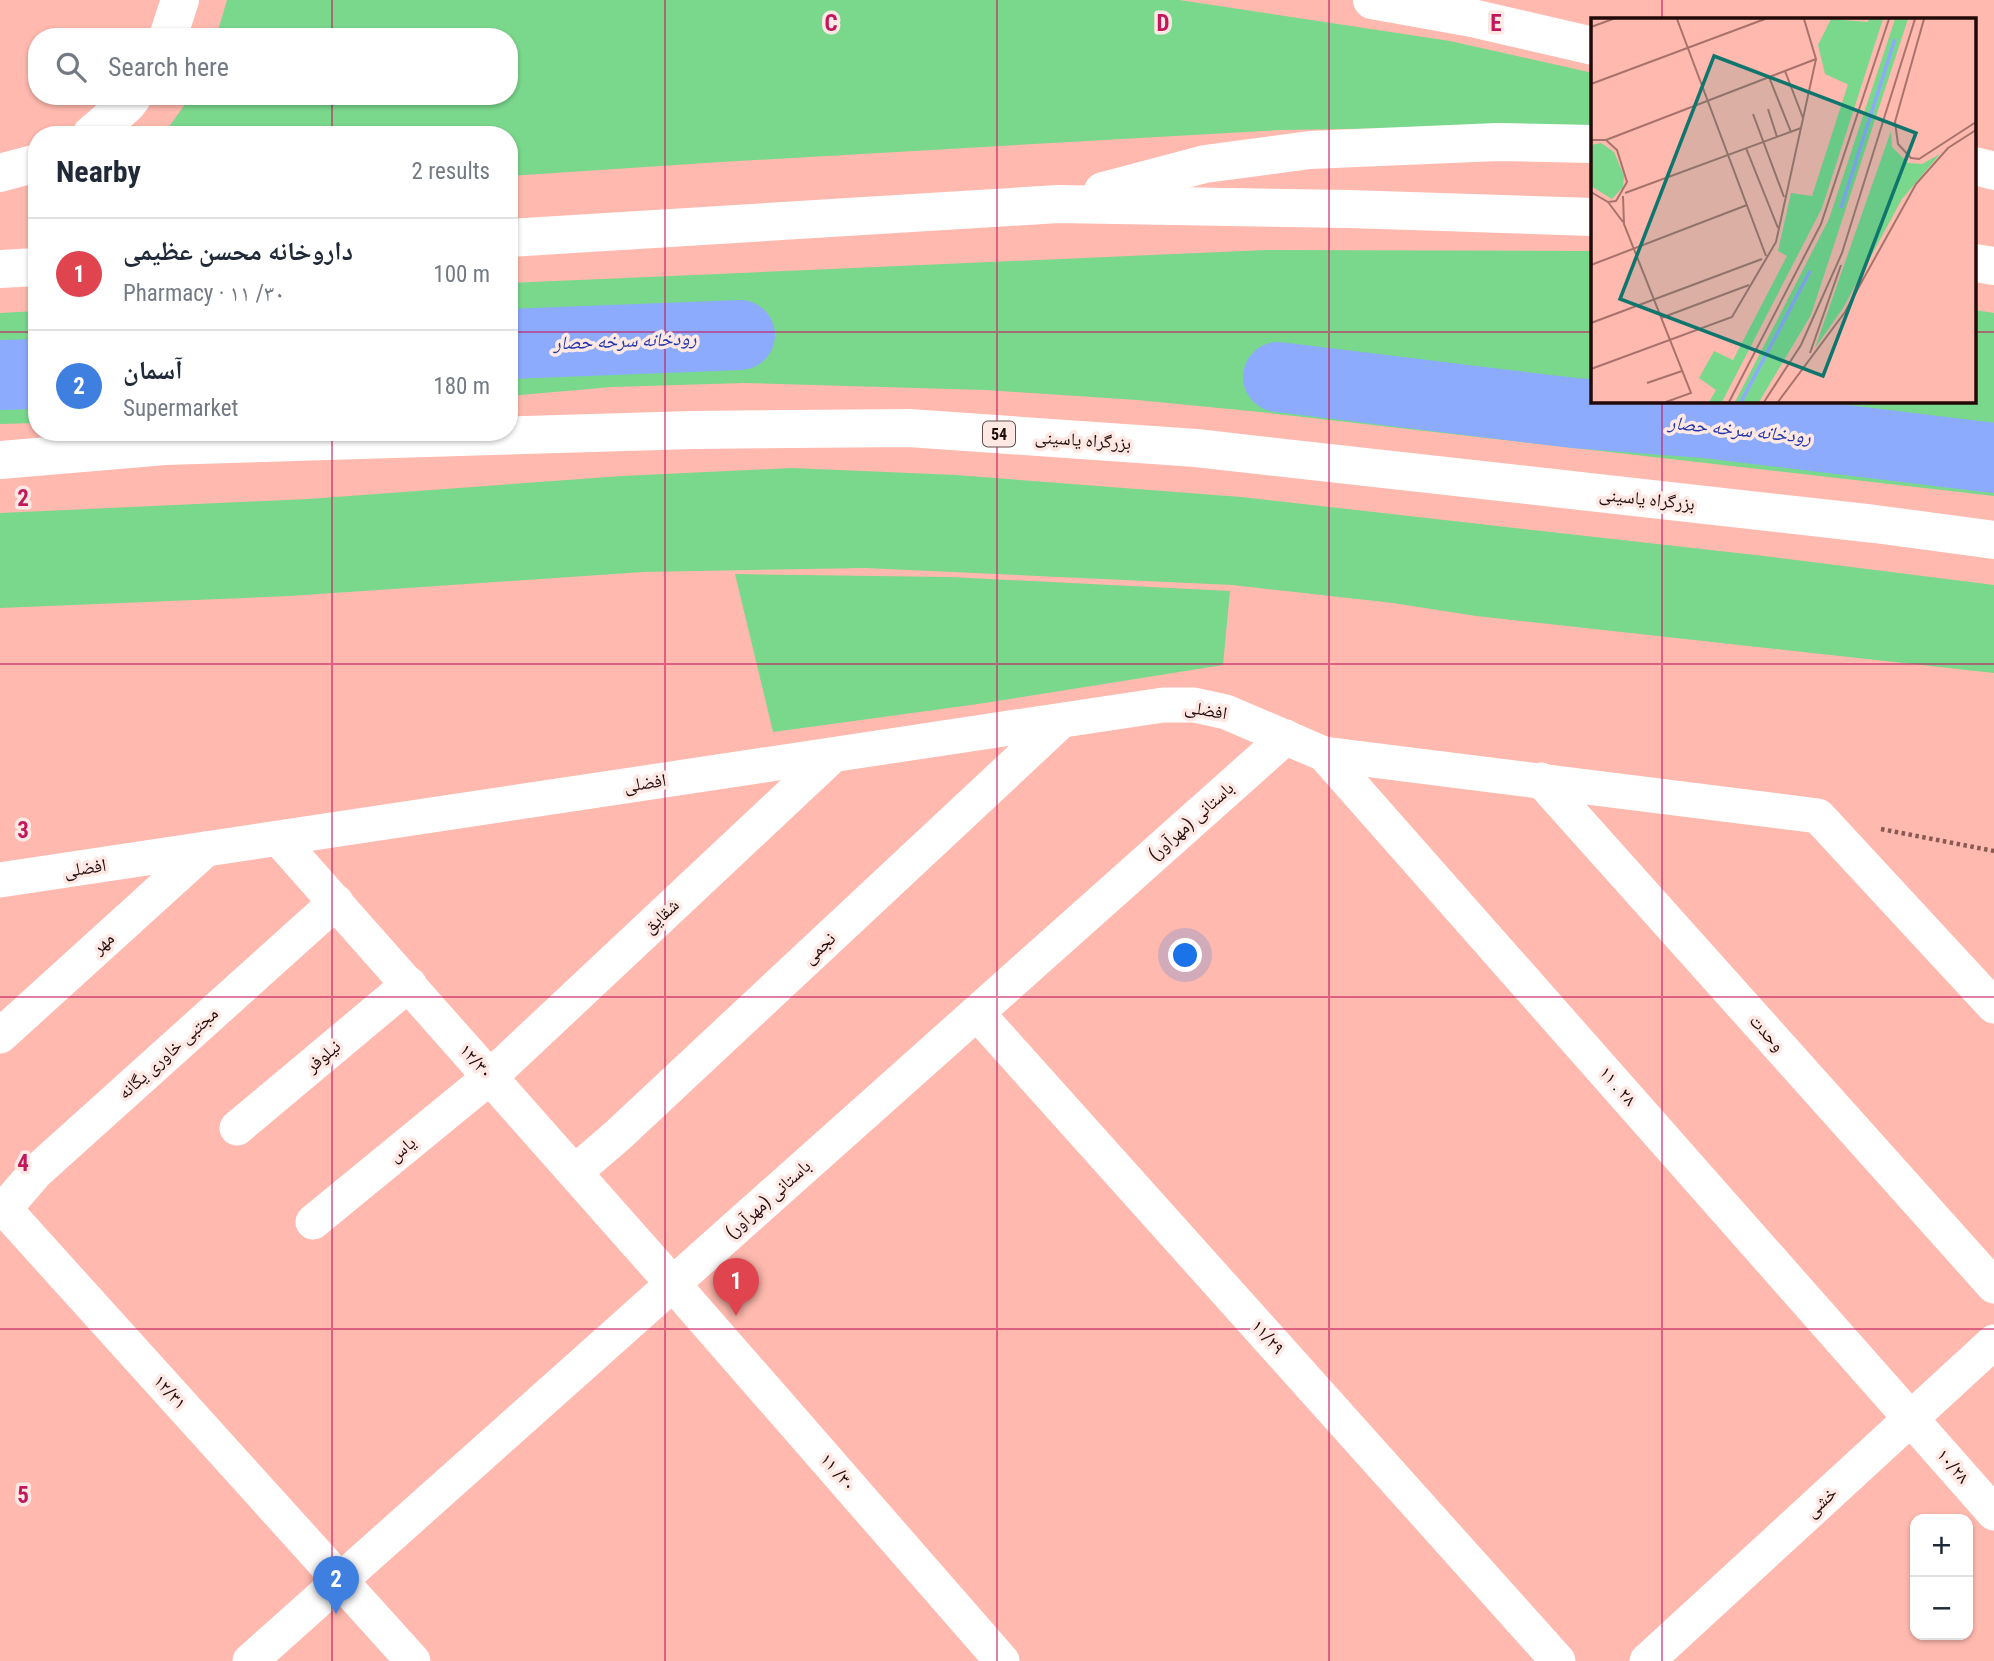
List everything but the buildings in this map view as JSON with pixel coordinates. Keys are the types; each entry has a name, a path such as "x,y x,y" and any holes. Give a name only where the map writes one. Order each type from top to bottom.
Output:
{"highway":[{"path":"171,28 180,0"},
{"path":"1372,0 1472,18 1591,46"},
{"path":"101,126 126,105"},
{"path":"1058,204 1205,164 1310,150 1498,142 1591,144"},
{"path":"0,173 28,165"},
{"path":"1976,166 1994,171"},
{"path":"518,236 1058,204 1591,217"},
{"path":"1976,263 1994,266"},
{"path":"0,269 28,267"},
{"name":"بزرگراه یاسینی","path":"518,435 908,428 1196,448 1875,524 1994,540"},
{"name":"بزرگراه یاسینی","path":"0,460 165,446 330,441"}],"street":[{"name":"افضلی","path":"0,880 1163,705 1194,705 1226,712 1324,754"},
{"name":"نجمی","path":"575,1172 638,1117 1061,721"},
{"name":"باستانی (مهرآور)","path":"250,1661 1286,737"},
{"path":"1324,754 1818,816 1994,1006"},
{"name":"۱۱ . ۲۸","path":"1324,754 1911,1419"},
{"name":"شقایق","path":"490,1077 833,755"},
{"name":"وحدت","path":"1541,780 1994,1286"},
{"name":"۱۲/۳۰","path":"279,839 673,1283"},
{"name":"مهر","path":"0,1036 206,849"},
{"name":"مجتبی خاوری یگانه","path":"2,1207 36,1172 336,902"},
{"name":"نیلوفر","path":"237,1128 408,984"},
{"name":"۱۱/۲۹","path":"977,1013 1558,1661"},
{"name":"یاس","path":"313,1222 490,1077"},
{"name":"۱۲/۳۱","path":"2,1207 413,1661"},
{"name":"۱۱ /۳۰","path":"673,1283 1002,1661"},
{"name":"خشی","path":"1647,1661 1994,1342"},
{"name":"۱۰/۲۸","path":"1911,1419 1994,1513"}],"path":[{"path":"1818,816 1994,851"}],"green space":[{"path":"227,0 1179,0 1450,41 1591,73 1591,125 1280,130 518,175 518,126 169,126 185,105 518,105 518,28 219,28"},
{"path":"1266,250 1591,251 1591,402 1976,402 1976,310 1994,313 1994,496 1137,400 985,390 744,383 612,387 518,395 518,283"},
{"path":"28,311 28,423 0,424 0,313"},
{"path":"792,468 956,475 1241,497 1773,557 1994,585 1994,673 1476,616 1393,603 1232,585 865,568 643,572 290,596 0,608 0,513 308,499 622,476"},
{"path":"735,574 950,577 1230,591 1223,665 978,704 773,732"}],"waterway":[{"name":"رودخانه سرخه حصار","path":"518,344 740,335"},
{"name":"رودخانه سرخه حصار","path":"0,375 28,374"},
{"name":"رودخانه سرخه حصار","path":"1278,377 1574,413 1705,423 1994,458"}],"place":[{"name":"داروخانه محسن عظیمی","path":"736,1316"},
{"name":"آسمان","path":"336,1614"}]}
